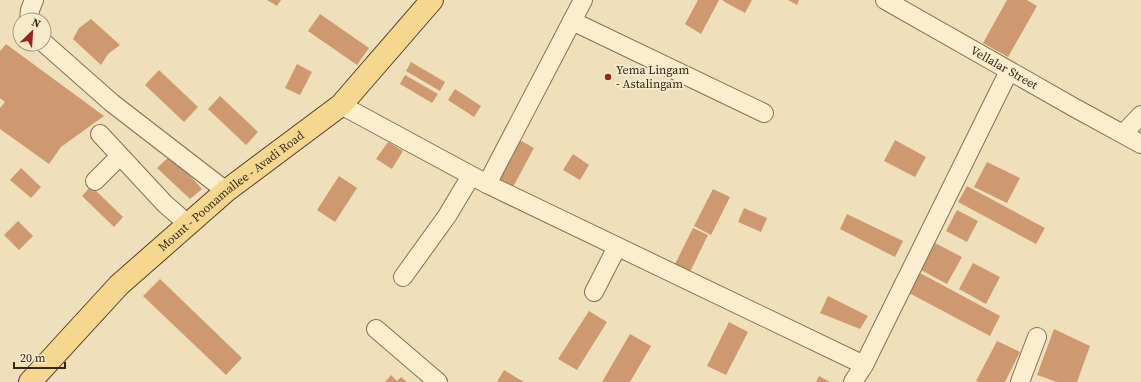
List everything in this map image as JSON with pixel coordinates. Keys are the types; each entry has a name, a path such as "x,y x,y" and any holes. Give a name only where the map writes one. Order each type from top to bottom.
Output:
{"main road":[{"name":"Mount - Poonamallee - Avadi Road","path":"30,382 119,285 226,191 341,105 432,0"}],"street":[{"path":"30,12 34,0"},
{"path":"487,184 583,0"},
{"name":"Vellalar Street","path":"886,0 1087,115 1124,133 1141,144"},
{"path":"572,21 764,113"},
{"path":"52,50 112,104 226,191"},
{"path":"853,382 864,365 1010,71"},
{"path":"341,105 487,184 864,365"},
{"path":"1124,133 1141,115"},
{"path":"100,134 165,204 188,224"},
{"path":"95,181 120,156"},
{"path":"403,277 447,216 471,176"},
{"path":"594,292 617,247"},
{"path":"376,329 438,382"},
{"path":"1020,382 1036,337"}],"building":[{"path":"267,0 281,0 277,6"},
{"path":"698,0 719,0 701,34 685,24"},
{"path":"723,0 752,0 745,13"},
{"path":"788,0 799,0 797,5"},
{"path":"1007,0 1027,0 1037,6 1008,57 983,43"},
{"path":"320,14 369,48 357,65 308,31"},
{"path":"91,19 120,45 108,54 101,65 73,39 79,28"},
{"path":"6,44 12,48 12,52 17,52 104,116 61,147 49,164 0,129 0,108 5,102 0,98 0,51"},
{"path":"411,62 445,82 440,91 406,71"},
{"path":"297,64 312,72 300,95 285,88"},
{"path":"159,70 198,107 184,122 145,85"},
{"path":"405,75 438,94 432,103 400,84"},
{"path":"455,89 481,106 474,117 448,100"},
{"path":"220,96 258,132 246,145 208,109"},
{"path":"516,138 534,148 513,187 495,178"},
{"path":"895,140 926,157 915,177 884,161"},
{"path":"388,142 403,151 392,169 376,159"},
{"path":"573,154 589,165 580,180 563,170"},
{"path":"171,155 202,189 190,199 157,168"},
{"path":"987,162 1020,178 1007,203 974,187"},
{"path":"21,168 41,187 31,198 10,180"},
{"path":"339,176 357,188 335,222 317,210"},
{"path":"91,186 123,217 114,227 82,196"},
{"path":"967,186 1045,228 1036,244 958,202"},
{"path":"713,189 730,197 711,235 694,226"},
{"path":"744,208 767,218 761,232 738,222"},
{"path":"957,210 978,221 967,242 946,231"},
{"path":"847,214 903,241 895,257 840,229"},
{"path":"18,221 33,236 19,250 4,235"},
{"path":"693,228 708,235 688,276 673,268"},
{"path":"935,243 962,257 947,284 921,270"},
{"path":"973,263 1000,277 986,304 959,289"},
{"path":"920,273 1000,316 990,336 909,293"},
{"path":"160,279 242,358 226,375 143,296"},
{"path":"828,296 868,316 860,329 820,313"},
{"path":"589,311 607,322 577,370 558,359"},
{"path":"729,322 748,332 726,375 707,366"},
{"path":"1054,329 1090,346 1077,382 1057,382 1037,375"},
{"path":"630,334 651,346 630,382 602,382"},
{"path":"997,341 1020,352 1005,382 976,381"},
{"path":"504,370 524,382 497,382"},
{"path":"391,375 397,381 401,377 407,382 385,382"},
{"path":"819,376 830,382 816,382"}],"place":[{"name":"Yema Lingam - Astalingam","path":"608,77"}]}
